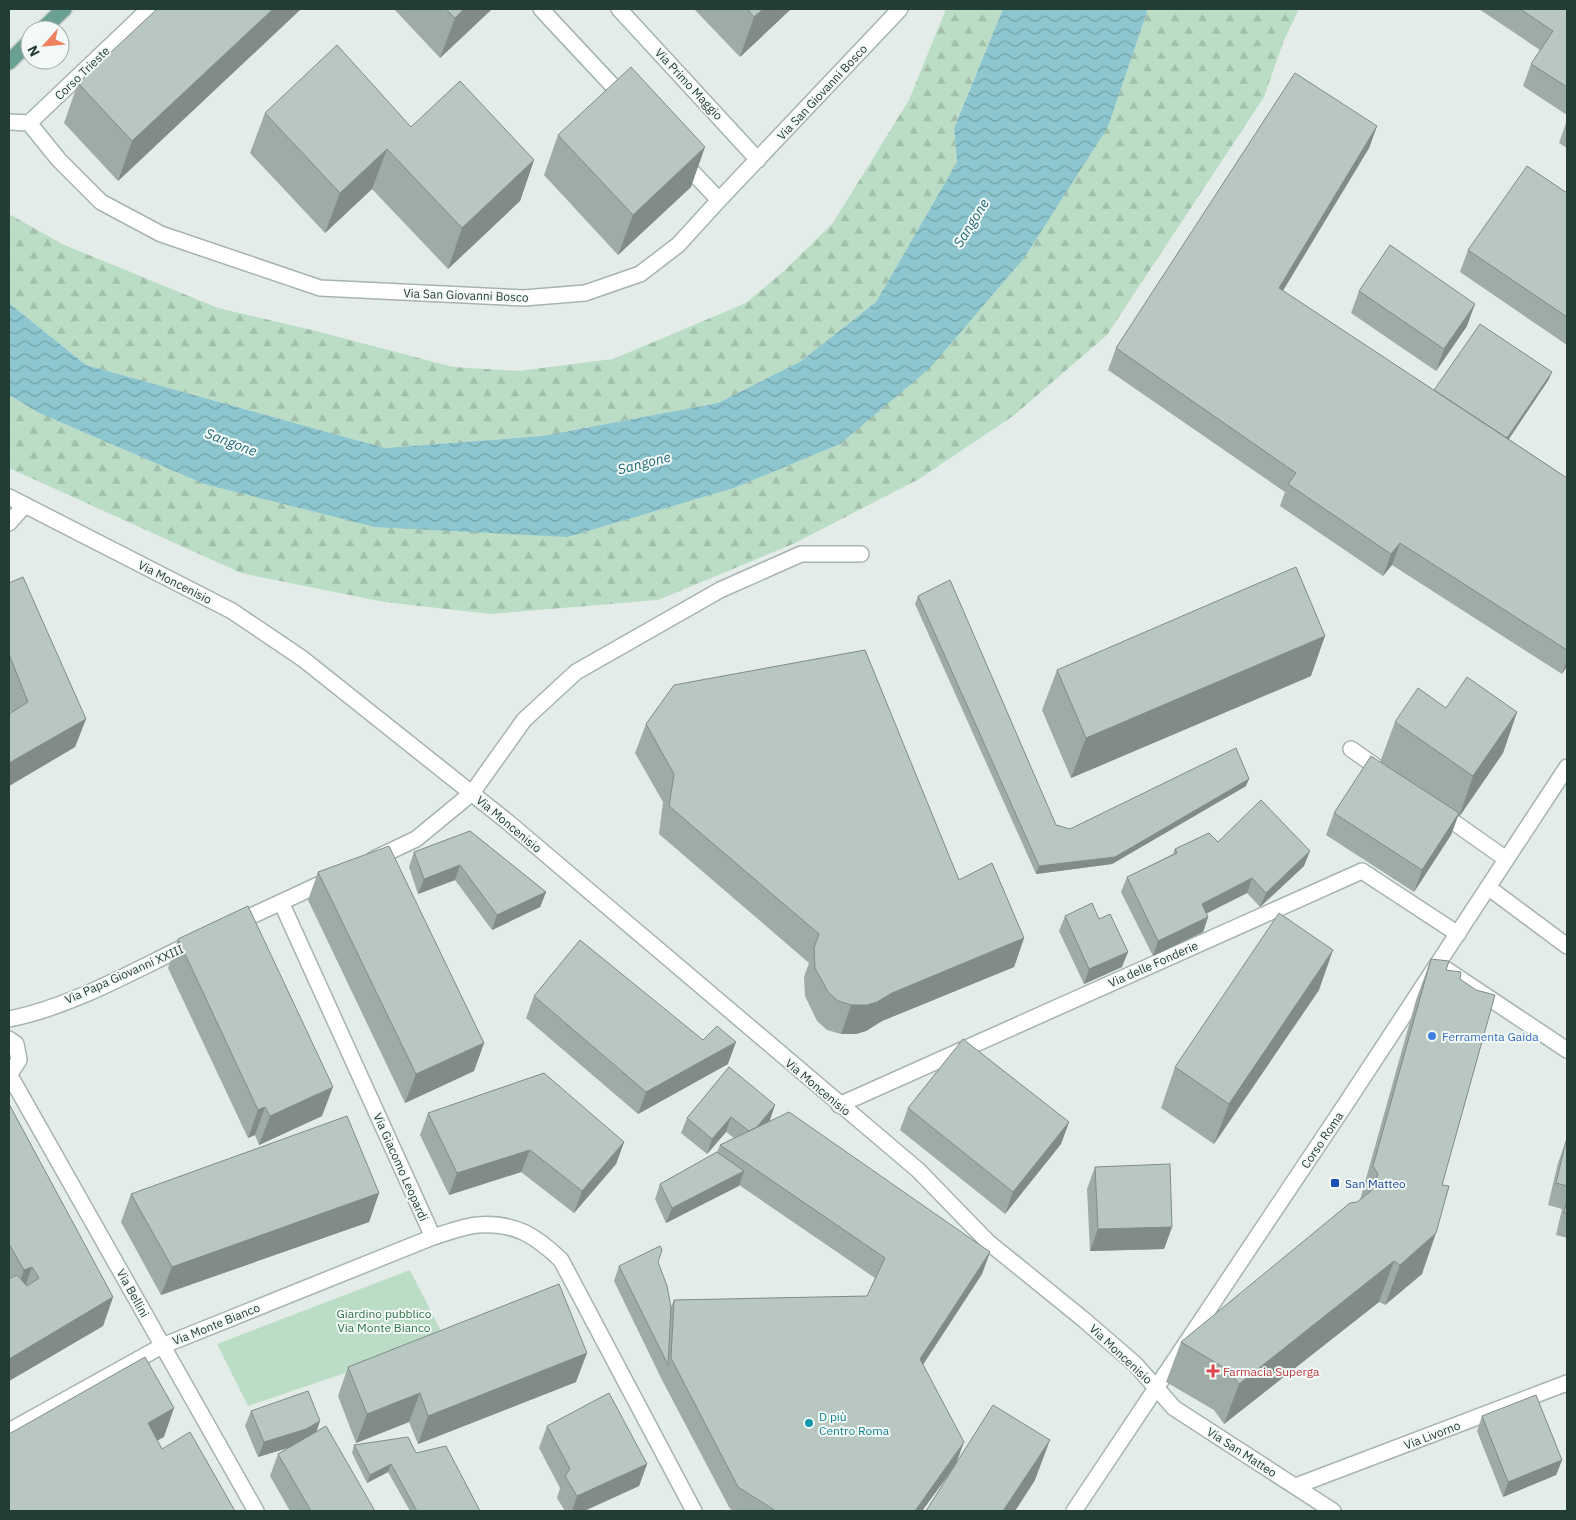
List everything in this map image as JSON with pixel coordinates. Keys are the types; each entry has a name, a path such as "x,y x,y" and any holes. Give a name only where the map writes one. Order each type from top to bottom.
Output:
{"main road":[{"path":"52,20 64,9"},
{"path":"9,62 20,51"}],"street":[{"name":"Corso Trieste","path":"29,123 149,9"},
{"path":"541,9 633,108"},
{"name":"Via Primo Maggio","path":"619,9 758,160"},
{"name":"Via San Giovanni Bosco","path":"29,123 59,160 101,202 161,234 320,288 524,298 585,293 640,274 678,245 718,200 900,9"},
{"path":"9,122 29,123"},
{"path":"672,150 718,200"},
{"name":"Via Moncenisio","path":"9,497 232,612 303,659 472,793 918,1170 988,1242 1118,1349 1157,1387"},
{"path":"9,523 25,505"},
{"name":"Via Moncenisio","path":"472,793 524,720 576,672 720,590 801,554 861,554"},
{"path":"1352,749 1400,783"},
{"name":"Corso Roma","path":"1074,1511 1489,888 1567,767"},
{"path":"362,864 416,839 472,793"},
{"path":"1424,800 1506,859"},
{"name":"Via delle Fonderie","path":"839,1105 1362,871 1458,934"},
{"path":"219,931 344,873"},
{"path":"1489,888 1567,946"},
{"name":"Via Giacomo Leopardi","path":"281,902 433,1236 477,1225 507,1226 524,1231 547,1247 561,1260 694,1511"},
{"name":"Via Papa Giovanni XXIII","path":"9,1019 33,1014 86,993 201,939"},
{"path":"1438,964 1567,1050"},
{"name":"Via Bellini","path":"9,1039 16,1044 19,1060 9,1074 256,1511"},
{"name":"Via Monte Bianco","path":"9,1431 162,1346 433,1236"},
{"name":"Via Livorno","path":"1296,1486 1567,1383"},
{"name":"Via San Matteo","path":"1157,1387 1174,1408 1333,1511"}],"green space":[{"path":"946,9 1003,9 954,127 957,162 876,302 801,361 718,403 542,436 385,448 86,365 9,303 9,214 62,244 218,308 316,331 453,367 518,371 613,359 746,303 784,271 833,223 909,100"},
{"path":"1148,9 1299,9 1284,40 1264,97 1107,335 1013,416 919,479 793,544 658,600 491,614 384,602 241,573 9,468 9,395 39,413 204,484 568,537 734,488 840,444 1108,127"},
{"name":"Giardino pubblico Via Monte Bianco","path":"410,1270 445,1339 248,1406 217,1344"}],"water":[{"name":"Sangone","path":"1003,9 1148,9 1108,127 1024,258 930,368 840,444 734,488 568,537 375,527 204,484 39,413 9,395 9,303 86,365 385,448 542,436 718,403 801,361 876,302 957,162 954,128"}],"building":[{"path":"157,9 273,9 132,141 78,83"},
{"path":"446,9 464,9 455,18"},
{"path":"747,9 763,9 754,17"},
{"path":"1520,9 1567,9 1567,87 1531,64 1553,31"},
{"path":"337,45 411,127 460,81 534,160 462,228 387,149 340,193 265,113"},
{"path":"631,67 705,147 633,215 558,135"},
{"path":"1295,73 1377,126 1279,288 1567,478 1567,650 1400,543 1391,554 1288,484 1296,473 1116,348"},
{"path":"1527,166 1567,193 1567,317 1468,250"},
{"path":"1390,245 1475,304 1444,349 1359,291"},
{"path":"1480,324 1552,372 1507,438 1434,390"},
{"path":"1296,567 1325,636 1086,738 1057,670"},
{"path":"23,577 86,719 9,763 9,714 28,702 9,654 9,583"},
{"path":"950,580 1056,825 1070,829 1236,748 1249,779 1115,857 1039,866 918,596"},
{"path":"865,650 959,880 992,863 1024,938 892,993 877,1002 867,1005 851,1005 838,1001 828,992 815,968 814,948 819,934 669,806 674,774 646,724 674,685"},
{"path":"1467,677 1517,712 1473,776 1395,722 1418,688 1446,708"},
{"path":"1371,756 1459,813 1422,870 1334,813"},
{"path":"1261,800 1310,851 1266,893 1252,878 1202,904 1208,917 1158,941 1127,877 1177,853 1175,849 1209,833 1218,842"},
{"path":"470,831 546,892 497,915 460,865 424,879 414,852"},
{"path":"389,846 484,1043 416,1074 318,872"},
{"path":"1092,903 1099,919 1110,914 1128,952 1089,969 1065,916"},
{"path":"248,906 333,1087 270,1116 265,1107 258,1110 178,939"},
{"path":"1279,913 1333,950 1229,1104 1175,1067"},
{"path":"580,940 703,1040 717,1026 736,1042 646,1092 534,996"},
{"path":"1431,959 1449,961 1446,970 1461,972 1460,979 1476,990 1495,995 1442,1185 1449,1186 1436,1233 1400,1265 1394,1261 1239,1384 1228,1370 1181,1342 1350,1203 1357,1202 1371,1191 1378,1174 1373,1166"},
{"path":"963,1039 1069,1122 1013,1192 908,1108"},
{"path":"729,1067 775,1105 757,1127 749,1131 731,1117 712,1139 687,1118"},
{"path":"544,1073 624,1142 582,1191 530,1150 457,1173 428,1113"},
{"path":"9,1104 113,1297 9,1359 9,1279 17,1275 27,1286 39,1278 32,1267 24,1270 9,1244"},
{"path":"789,1112 990,1252 920,1359 964,1442 915,1511 776,1511 738,1487 671,1358 674,1300 867,1296 885,1258 720,1145"},
{"path":"347,1116 379,1193 172,1267 131,1194"},
{"path":"1567,1141 1567,1186 1556,1183"},
{"path":"717,1152 744,1171 672,1208 660,1184"},
{"path":"1170,1164 1172,1227 1098,1229 1095,1167"},
{"path":"1567,1199 1567,1213 1564,1213"},
{"path":"660,1246 662,1250 658,1262 667,1286 671,1307 668,1365 619,1266"},
{"path":"559,1284 587,1353 428,1416 420,1393 367,1414 348,1367"},
{"path":"145,1357 174,1408 148,1423 162,1449 190,1432 235,1511 9,1511 9,1434"},
{"path":"308,1391 320,1421 306,1429 264,1442 251,1411"},
{"path":"609,1393 647,1464 577,1496 565,1476 570,1469 547,1426"},
{"path":"1536,1395 1562,1460 1508,1482 1482,1416"},
{"path":"993,1405 1050,1440 1003,1511 926,1511"},
{"path":"326,1426 375,1511 311,1511 278,1454"},
{"path":"408,1437 416,1453 446,1446 480,1511 417,1511 391,1464 370,1475 354,1445"}],"place":[{"name":"Ferramenta Gaida","path":"1432,1036"},
{"name":"San Matteo","path":"1335,1183"},
{"name":"Farmacia Superga","path":"1213,1371"},
{"name":"D più Centro Roma","path":"809,1423"}]}
